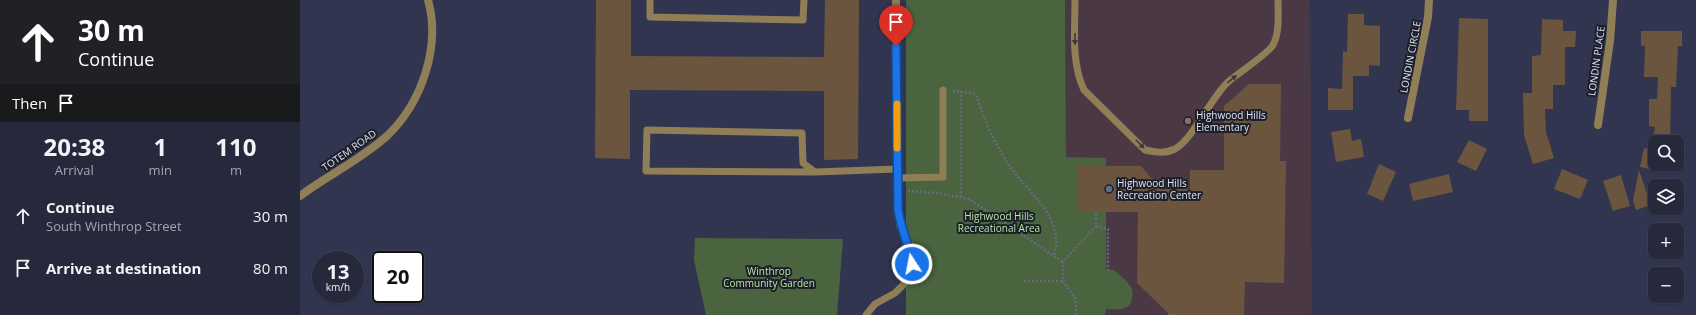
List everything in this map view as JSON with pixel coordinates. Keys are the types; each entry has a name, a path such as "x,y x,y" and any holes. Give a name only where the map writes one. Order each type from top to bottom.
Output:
{"street":[{"name":"TOTEM ROAD","path":"300,196 368,151 388,135 402,118 415,98 426,72 431,51 432,30 428,0"},
{"path":"896,0 898,210"},
{"name":"LONDIN CIRCLE","path":"1408,118 1428,17 1429,0"},
{"name":"LONDIN PLACE","path":"1598,125 1610,41 1613,0"}],"lane":[{"path":"650,0 650,17 803,20 804,0"},
{"path":"1075,0 1074,47 1079,78 1084,90 1145,150 1158,153 1175,149 1187,138 1214,98 1228,82 1272,47 1278,34 1278,0"},
{"path":"898,178 943,177 943,90"},
{"path":"815,172 803,163 802,133 647,130 646,171 815,172 898,169"},
{"path":"866,315 875,304 895,293 908,280 912,264 910,249 900,226 898,210"}],"path":[{"path":"943,90 973,93 977,97 994,141 1009,165 1047,212 1056,236 1056,250 1054,256"},
{"path":"961,91 961,198"},
{"path":"898,191 936,193 968,199 1064,262"},
{"path":"1076,315 1076,300 1063,281 1064,262 1096,226 1096,212"},
{"path":"1096,226 1108,230 1108,270"},
{"path":"1024,281 1063,281"}],"shaded area":[{"name":"Highwood Hills Elementary","path":"1065,0 1310,0 1312,315 1105,315 1106,158 1066,158"}],"green space":[{"name":"Highwood Hills Recreational Area","path":"906,0 1065,0 1066,157 1106,158 1106,270 1114,270 1131,287 1133,295 1129,306 1122,309 1106,309 1105,315 906,315"},
{"name":"Winthrop Community Garden","path":"695,238 843,239 837,315 706,315 694,260"}],"building":[{"path":"596,0 631,0 631,56 824,57 825,0 859,0 858,159 824,160 824,91 630,90 630,159 595,158"},
{"path":"1348,14 1364,14 1364,25 1380,26 1380,66 1369,65 1369,76 1353,76 1353,110 1328,110 1328,88 1342,89 1343,51 1347,52"},
{"path":"1459,18 1488,19 1488,121 1469,121 1469,110 1456,110"},
{"path":"1542,19 1563,20 1563,31 1576,31 1575,47 1565,47 1565,85 1553,85 1553,109 1545,109 1546,132 1554,158 1533,164 1524,135 1523,93 1532,93 1532,56 1541,55"},
{"path":"1641,31 1682,31 1682,46 1678,46 1676,87 1671,87 1670,135 1653,135 1655,127 1649,126 1649,99 1657,99 1658,77 1644,77 1645,46 1641,46"},
{"path":"1249,84 1281,84 1280,161 1286,161 1284,283 1245,282 1244,315 1170,315 1137,283 1138,212 1077,212 1077,166 1141,166 1160,189 1190,189 1190,170 1224,170 1224,106"},
{"path":"1350,129 1352,141 1361,139 1364,157 1336,162 1331,132"},
{"path":"1469,140 1487,149 1476,171 1457,162"},
{"path":"1644,148 1648,149 1648,169 1640,167"},
{"path":"1379,164 1396,172 1383,201 1367,194"},
{"path":"1562,169 1588,180 1580,199 1554,189"},
{"path":"1639,170 1648,196 1648,206 1636,210 1633,200"},
{"path":"1449,174 1453,192 1413,201 1409,184"},
{"path":"1621,175 1630,206 1613,211 1603,181"}],"slow traffic":[{"path":"897,104 897,148"}],"place":[{"name":"Highwood Hills Elementary","path":"1188,121"},
{"name":"Highwood Hills Recreation Center","path":"1109,189"}],"route":[{"path":"896,46 898,210 900,226 910,249 912,264"}]}
